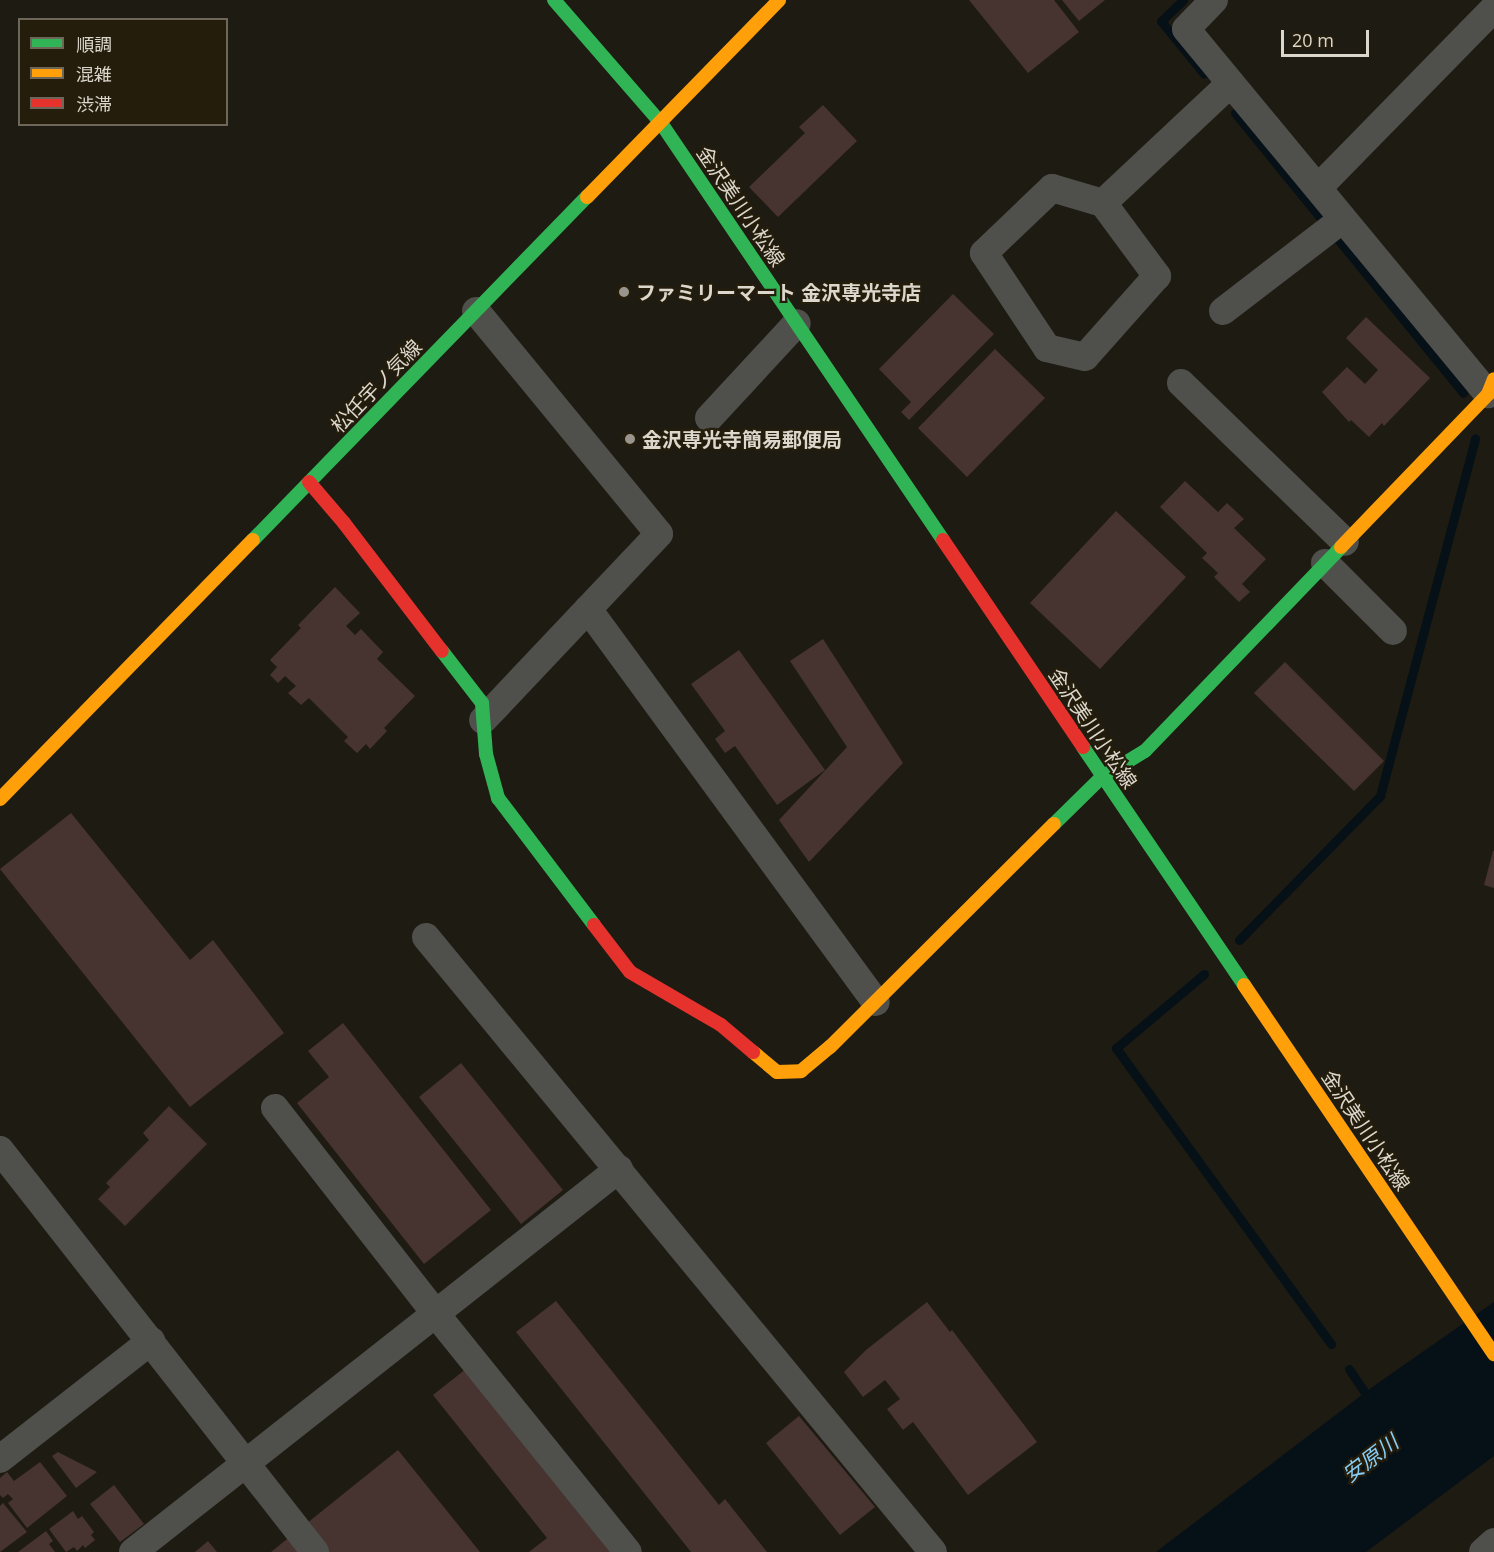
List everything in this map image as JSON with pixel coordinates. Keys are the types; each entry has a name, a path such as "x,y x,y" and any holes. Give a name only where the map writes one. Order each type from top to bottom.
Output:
{"main road":[{"name":"金沢美川小松線","path":"554,0 661,123 1494,1354"},
{"name":"松任宇ノ気線","path":"0,799 779,0"},
{"path":"309,482 344,523 482,703 486,754 498,798 630,972 721,1025 777,1072 801,1071 830,1047 1102,777 1144,751 1491,386"}],"street":[{"path":"1214,0 1186,29 1342,220 1491,386"},
{"path":"1318,188 1494,8"},
{"path":"1103,203 1230,83"},
{"path":"1052,188 1103,203 1157,276 1084,357 1047,348 984,254 1052,188"},
{"path":"1223,311 1342,220"},
{"path":"476,311 658,534 483,720"},
{"path":"710,418 797,323"},
{"path":"1181,383 1345,542"},
{"path":"1325,563 1394,631"},
{"path":"588,609 876,1002"},
{"path":"426,937 620,1169 933,1552"},
{"path":"275,1108 435,1313 628,1552"},
{"path":"0,1150 315,1552"},
{"path":"133,1552 245,1461 620,1169"},
{"path":"0,1459 151,1341"},
{"path":"1483,1552 1494,1542"}],"water":[{"name":"安原川","path":"1494,1302 1494,1456 1366,1552 1156,1552 1371,1388"}],"building":[{"path":"969,0 1054,0 1079,32 1028,73"},
{"path":"1062,0 1105,0 1079,21"},
{"path":"823,105 857,141 778,217 749,187 805,133 799,127"},
{"path":"953,294 994,334 909,420 901,412 911,402 879,369"},
{"path":"1366,317 1430,378 1384,426 1382,423 1369,437 1351,420 1349,422 1322,392 1347,367 1365,384 1378,370 1346,338"},
{"path":"995,349 1045,398 967,477 918,428"},
{"path":"1185,481 1218,512 1227,503 1244,519 1234,528 1266,559 1242,584 1250,592 1239,602 1214,577 1218,573 1202,558 1207,553 1160,507"},
{"path":"1116,511 1186,577 1100,669 1030,603"},
{"path":"335,587 360,613 346,626 355,635 361,629 383,652 377,659 415,696 384,728 387,731 370,749 366,744 357,753 344,741 348,737 309,698 301,705 288,693 296,686 285,676 278,683 270,675 277,667 270,660 301,628 298,625"},
{"path":"823,639 903,763 809,862 779,820 847,747 790,661"},
{"path":"739,650 825,770 777,805 735,746 725,753 715,739 725,731 691,684"},
{"path":"1285,662 1384,761 1354,791 1254,693"},
{"path":"71,813 190,960 213,940 284,1033 190,1107 0,869"},
{"path":"1494,851 1494,888 1484,885"},
{"path":"343,1023 491,1210 424,1264 297,1103 329,1077 308,1051"},
{"path":"461,1063 563,1190 521,1224 419,1097"},
{"path":"169,1106 207,1144 125,1226 98,1199 110,1187 106,1183 149,1140 143,1133"},
{"path":"556,1301 719,1505 725,1499 767,1552 691,1552 516,1332"},
{"path":"927,1302 950,1332 952,1330 1037,1442 968,1495 913,1422 903,1430 887,1409 900,1399 885,1380 863,1397 844,1372 866,1350"},
{"path":"476,1361 625,1552 529,1552 547,1538 433,1395"},
{"path":"799,1416 875,1507 840,1535 766,1443"},
{"path":"398,1450 480,1552 271,1552"},
{"path":"58,1452 97,1472 76,1488 52,1456"},
{"path":"40,1462 67,1496 27,1528 8,1503 13,1499 8,1494 3,1498 0,1495 0,1478 7,1472 14,1481"},
{"path":"114,1485 144,1524 120,1542 90,1504"},
{"path":"3,1503 27,1532 0,1552 0,1506"},
{"path":"73,1511 78,1519 82,1516 94,1532 91,1535 95,1540 85,1548 83,1545 77,1551 74,1547 66,1552 49,1529"},
{"path":"46,1531 53,1541 49,1544 55,1552 18,1552"},
{"path":"208,1541 217,1552 195,1552"}],"waterway":[{"path":"1183,0 1161,21 1204,74"},
{"path":"1235,113 1463,393"},
{"path":"1239,940 1380,796 1475,438"},
{"path":"1204,974 1116,1048 1331,1344"},
{"path":"1349,1369 1371,1402"}],"traffic: fast":[{"path":"554,0 661,123"},
{"path":"661,123 943,540"},
{"path":"253,540 587,197"},
{"path":"1054,824 1102,777 1145,751 1341,547"},
{"path":"442,651 482,703 486,754 498,798 594,925"},
{"path":"1083,747 1244,985"}],"traffic: slow":[{"path":"587,197 779,0"},
{"path":"1341,547 1488,394 1494,379"},
{"path":"0,799 253,540"},
{"path":"753,1052 777,1072 801,1071 830,1047 1054,824"},
{"path":"1244,985 1494,1354"}],"traffic: jam":[{"path":"309,482 344,523 442,651"},
{"path":"943,540 1083,747"},
{"path":"594,925 630,972 721,1025 753,1052"}],"place":[{"name":"ファミリーマート 金沢専光寺店","path":"624,292"},
{"name":"金沢専光寺簡易郵便局","path":"630,439"}]}
